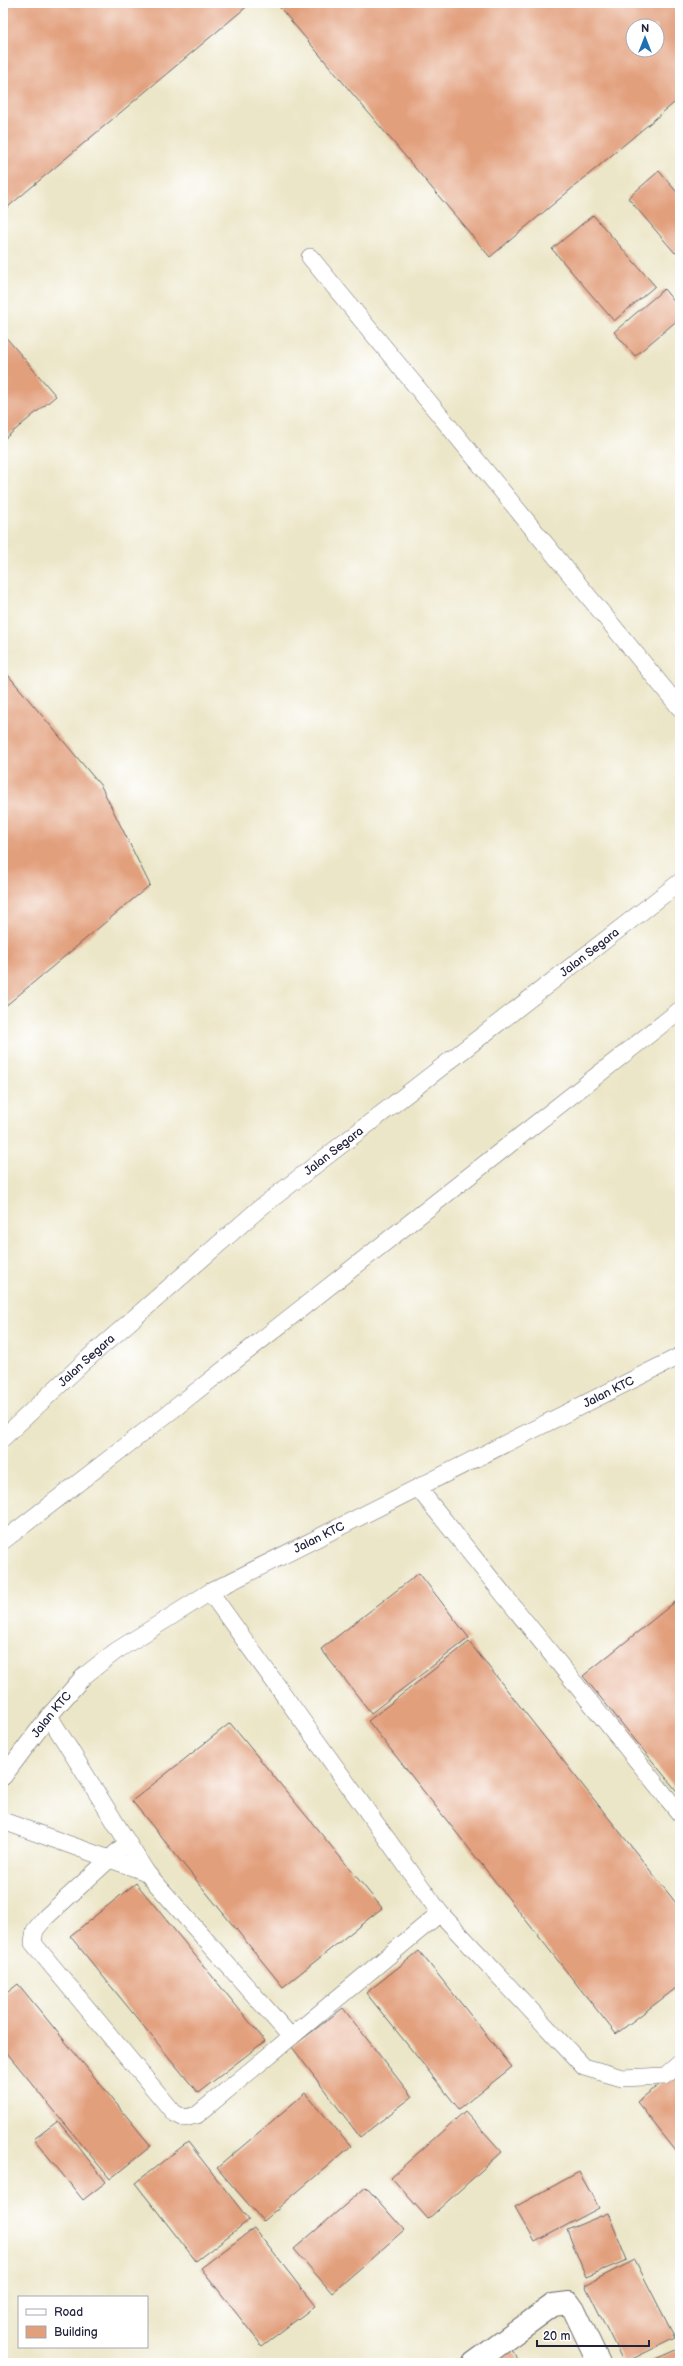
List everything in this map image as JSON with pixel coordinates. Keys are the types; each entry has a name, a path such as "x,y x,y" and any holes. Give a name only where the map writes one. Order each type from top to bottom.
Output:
{"street":[{"path":"474,2363 553,2305 568,2303 574,2310 600,2363"}],"lane":[{"path":"310,257 680,708"},
{"name":"Jalan Segara","path":"3,1438 86,1360 260,1208 454,1060 680,882"},
{"path":"3,1541 188,1398 680,1010"},
{"name":"Jalan KTC","path":"3,1777 50,1716 84,1676 116,1651 210,1592 680,1356"},
{"path":"418,1488 680,1814"},
{"path":"210,1592 440,1913 584,2067 622,2078 666,2076 680,2063"},
{"path":"50,1716 146,1872 291,2037"},
{"path":"3,1821 146,1872"},
{"path":"128,1842 46,1917 35,1930 33,1943 174,2113 184,2118 197,2115 440,1913"}],"building":[{"path":"3,3 251,3 3,211"},
{"path":"276,3 680,3 680,98 490,257"},
{"path":"659,171 680,196 680,249 675,253 628,198"},
{"path":"593,215 655,286 614,321 552,249"},
{"path":"664,289 680,309 680,318 635,356 614,332"},
{"path":"3,334 56,396 3,440"},
{"path":"3,669 101,786 150,885 3,1008"},
{"path":"419,1573 469,1638 371,1713 321,1649"},
{"path":"680,1598 680,1795 583,1676"},
{"path":"469,1642 680,1908 680,1985 616,2034 368,1721"},
{"path":"230,1723 382,1908 283,1987 132,1801"},
{"path":"136,1883 265,2041 198,2093 70,1936"},
{"path":"419,1951 512,2067 459,2109 366,1993"},
{"path":"18,1984 151,2146 110,2179 3,2048 3,1996"},
{"path":"343,2008 412,2097 360,2137 292,2047"},
{"path":"680,2068 680,2156 637,2102"},
{"path":"305,2093 351,2146 263,2221 217,2168"},
{"path":"465,2111 502,2152 428,2219 391,2177"},
{"path":"58,2121 106,2182 83,2200 34,2139"},
{"path":"188,2142 249,2220 196,2261 135,2183"},
{"path":"579,2172 599,2208 535,2242 515,2207"},
{"path":"366,2187 404,2230 332,2293 294,2249"},
{"path":"608,2213 627,2260 586,2277 567,2230"},
{"path":"254,2228 315,2306 262,2346 201,2268"},
{"path":"635,2260 675,2338 624,2363 585,2285"},
{"path":"508,2345 521,2363 482,2363"},
{"path":"679,2349 680,2363 647,2363"}]}
